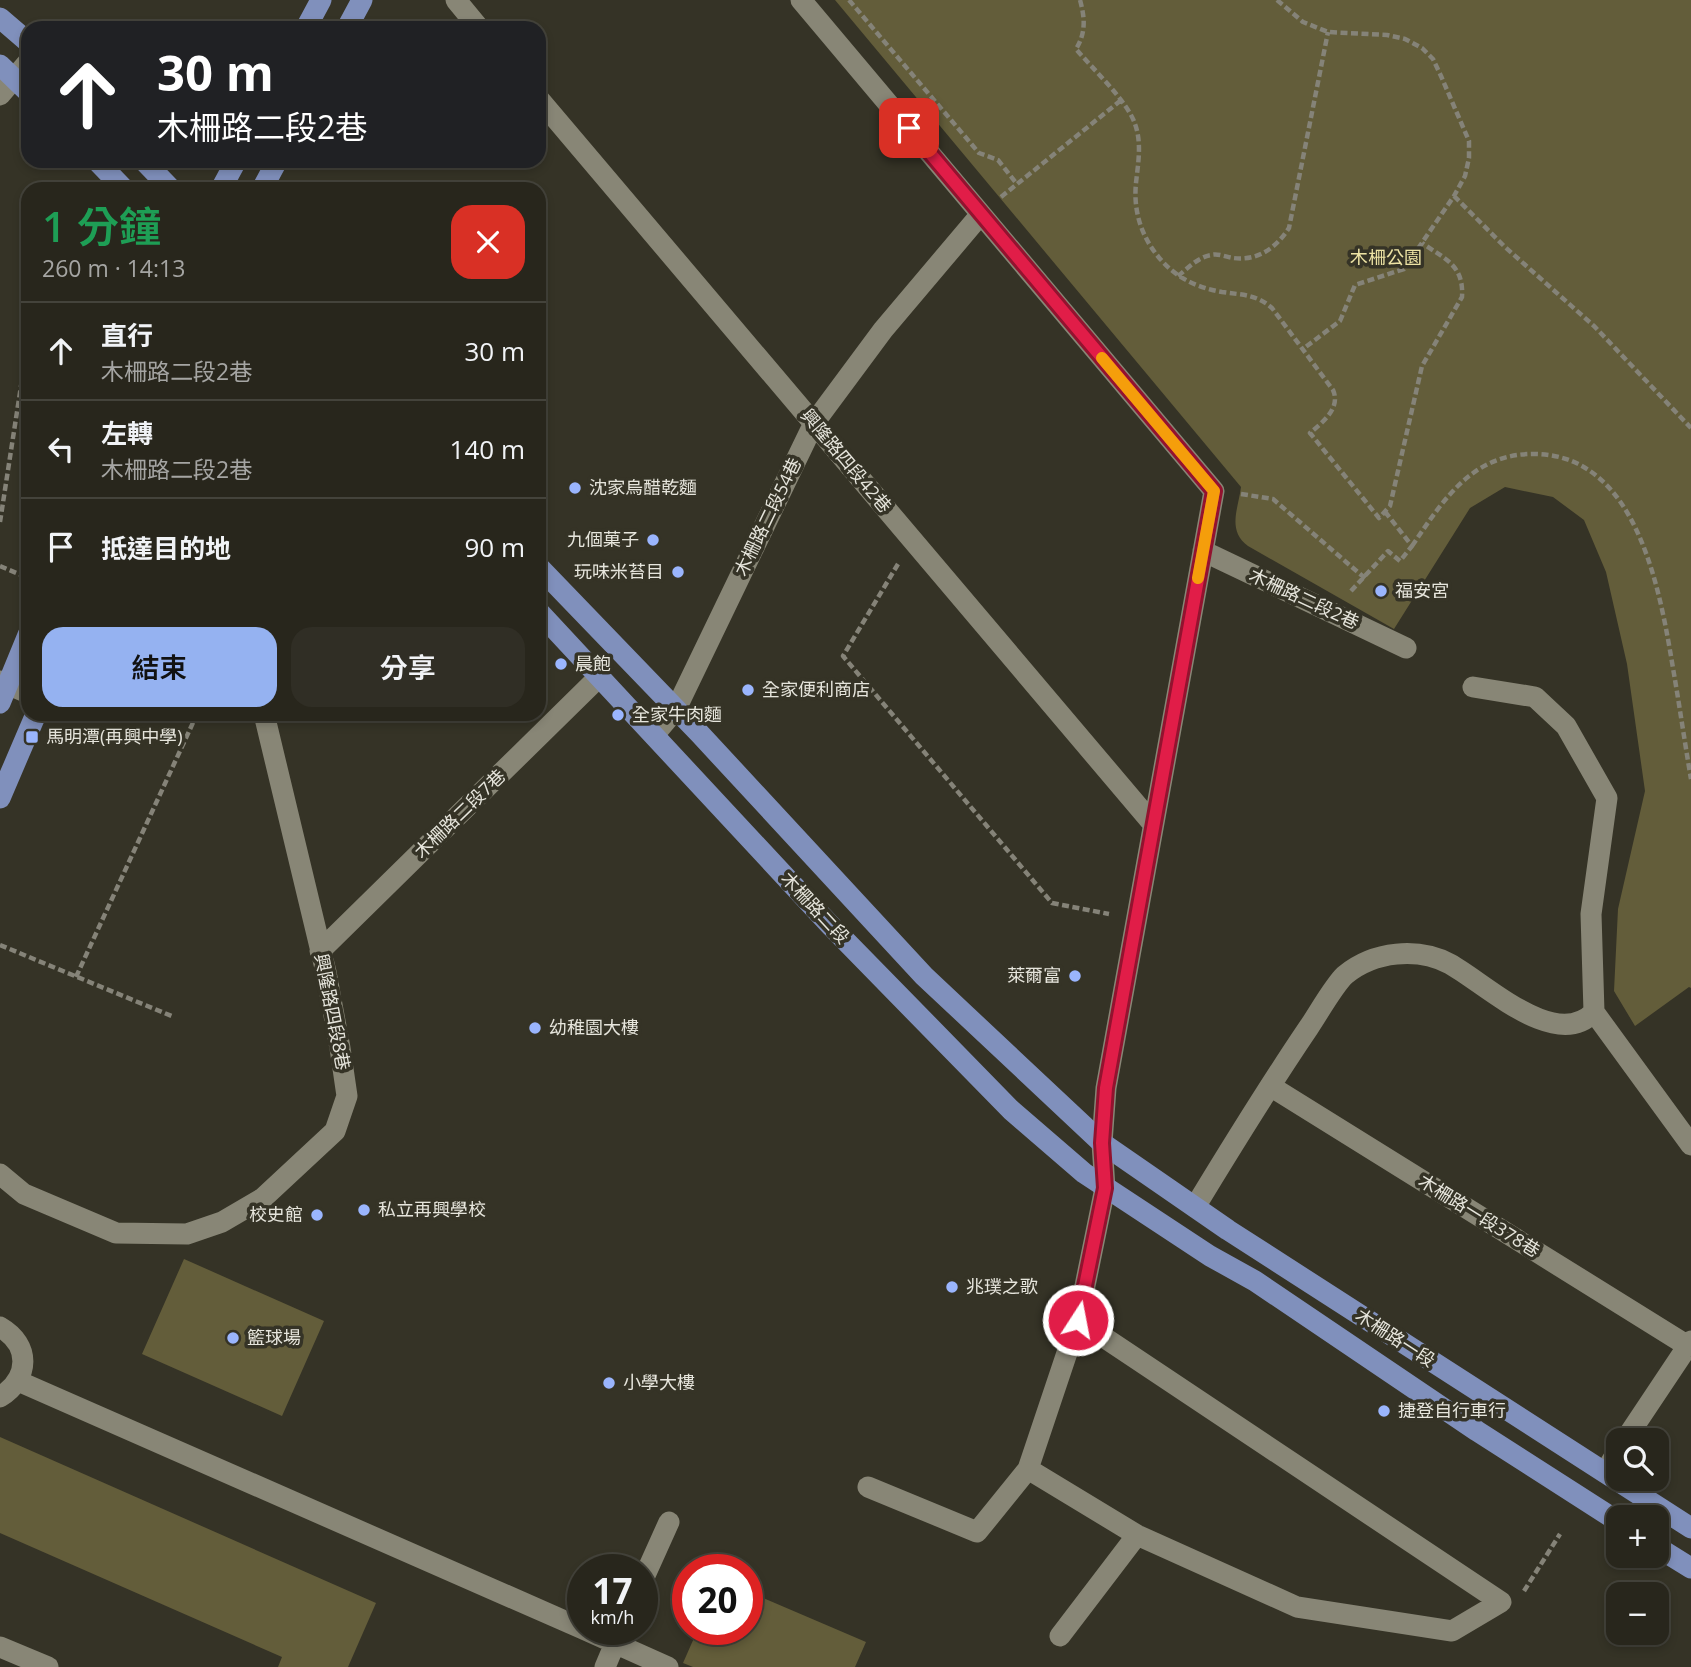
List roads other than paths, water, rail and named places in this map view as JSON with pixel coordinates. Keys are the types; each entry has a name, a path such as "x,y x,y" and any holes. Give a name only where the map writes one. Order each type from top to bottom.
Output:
{"main road":[{"path":"310,21 321,0"},
{"path":"351,21 362,0"},
{"path":"0,18 21,36"},
{"path":"104,168 117,182"},
{"path":"151,168 164,182"},
{"name":"木柵路二段","path":"546,574 676,709 924,976 1102,1143"},
{"name":"木柵路二段","path":"546,619 832,927 1011,1110 1105,1188"},
{"path":"2,690 21,650"},
{"path":"0,798 33,721"},
{"name":"木柵路一段","path":"1102,1143 1251,1245 1691,1528"},
{"name":"木柵路一段","path":"1105,1188 1210,1256 1255,1281 1477,1432 1606,1514"},
{"path":"1669,1554 1691,1568"}],"street":[{"path":"456,0 473,21"},
{"path":"801,0 1214,491 1106,1088 1102,1143 1105,1188 1078,1320 1028,1469 977,1532 869,1487"},
{"path":"0,95 18,74"},
{"name":"興隆路四段42巷","path":"546,107 1153,824"},
{"name":"木柵路二段54巷","path":"654,735 676,709 814,423 883,330 981,214"},
{"name":"木柵路二段2巷","path":"1203,551 1406,648"},
{"name":"木柵路二段7巷","path":"320,951 600,676"},
{"path":"1473,687 1535,697 1566,726 1607,798 1591,914 1594,1012 1691,1144"},
{"path":"2,690 21,692"},
{"name":"興隆路四段8巷","path":"0,1174 24,1194 116,1233 187,1234 222,1222 263,1198 335,1131 347,1096 340,1048 266,721"},
{"path":"1195,1207 1270,1086 1344,976 1371,960 1406,952 1448,963 1528,1015 1557,1025 1584,1022 1594,1012"},
{"name":"木柵路一段378巷","path":"1270,1086 1689,1343 1633,1428"},
{"path":"1028,1469 1138,1535 1297,1608 1452,1630 1501,1602 1078,1320"},
{"path":"0,1327 12,1335 23,1357 23,1369 18,1381 0,1397"},
{"path":"18,1381 567,1622"},
{"path":"655,1554 669,1522"},
{"path":"1060,1636 1138,1535"},
{"path":"605,1667 614,1645"},
{"path":"633,1645 668,1667"},
{"path":"0,1647 48,1667"}],"place":[{"name":"沈家烏醋乾麵","path":"575,488"},
{"name":"九個菓子","path":"653,540"},
{"name":"玩味米苔目","path":"678,572"},
{"name":"福安宮","path":"1381,591"},
{"name":"晨飽","path":"561,664"},
{"name":"全家便利商店","path":"748,690"},
{"name":"全家牛肉麵","path":"618,715"},
{"name":"馬明潭(再興中學)","path":"32,737"},
{"name":"萊爾富","path":"1075,976"},
{"name":"幼稚園大樓","path":"535,1028"},
{"name":"私立再興學校","path":"364,1210"},
{"name":"校史館","path":"317,1215"},
{"name":"兆璞之歌","path":"952,1287"},
{"name":"籃球場","path":"233,1338"},
{"name":"小學大樓","path":"609,1383"},
{"name":"捷登自行車行","path":"1384,1411"}],"park label":[{"name":"木柵公園","path":"1386,258"}]}
